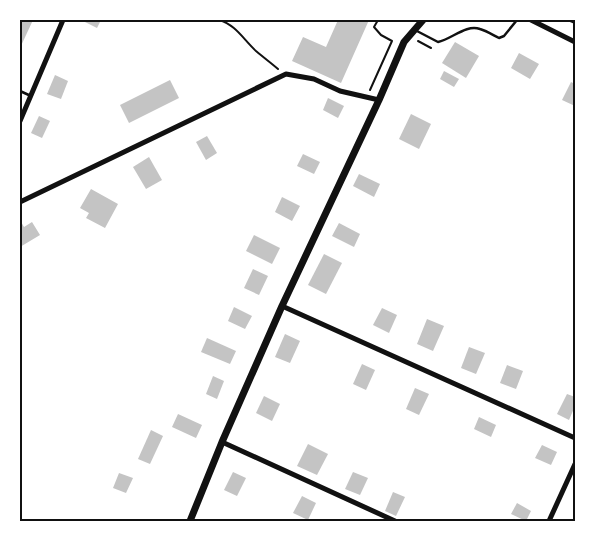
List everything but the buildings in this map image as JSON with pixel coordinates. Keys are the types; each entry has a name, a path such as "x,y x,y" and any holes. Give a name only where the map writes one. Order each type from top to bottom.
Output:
{"street":[{"path":"20,121 63,20"},
{"path":"190,521 222,442 282,306 379,100 404,42 423,20"},
{"path":"530,20 575,42"},
{"path":"20,202 286,74 314,79 340,90 379,100"},
{"path":"282,306 575,438"},
{"path":"222,442 396,521"},
{"path":"549,521 575,464"}],"lane":[{"path":"415,30 438,42 474,28 499,38 504,36 517,20"},
{"path":"20,91 30,96"}],"path":[{"path":"219,20 234,26 256,52 286,74"},
{"path":"367,97 392,41 376,31 374,27 378,20"},
{"path":"568,20 575,24"}]}
